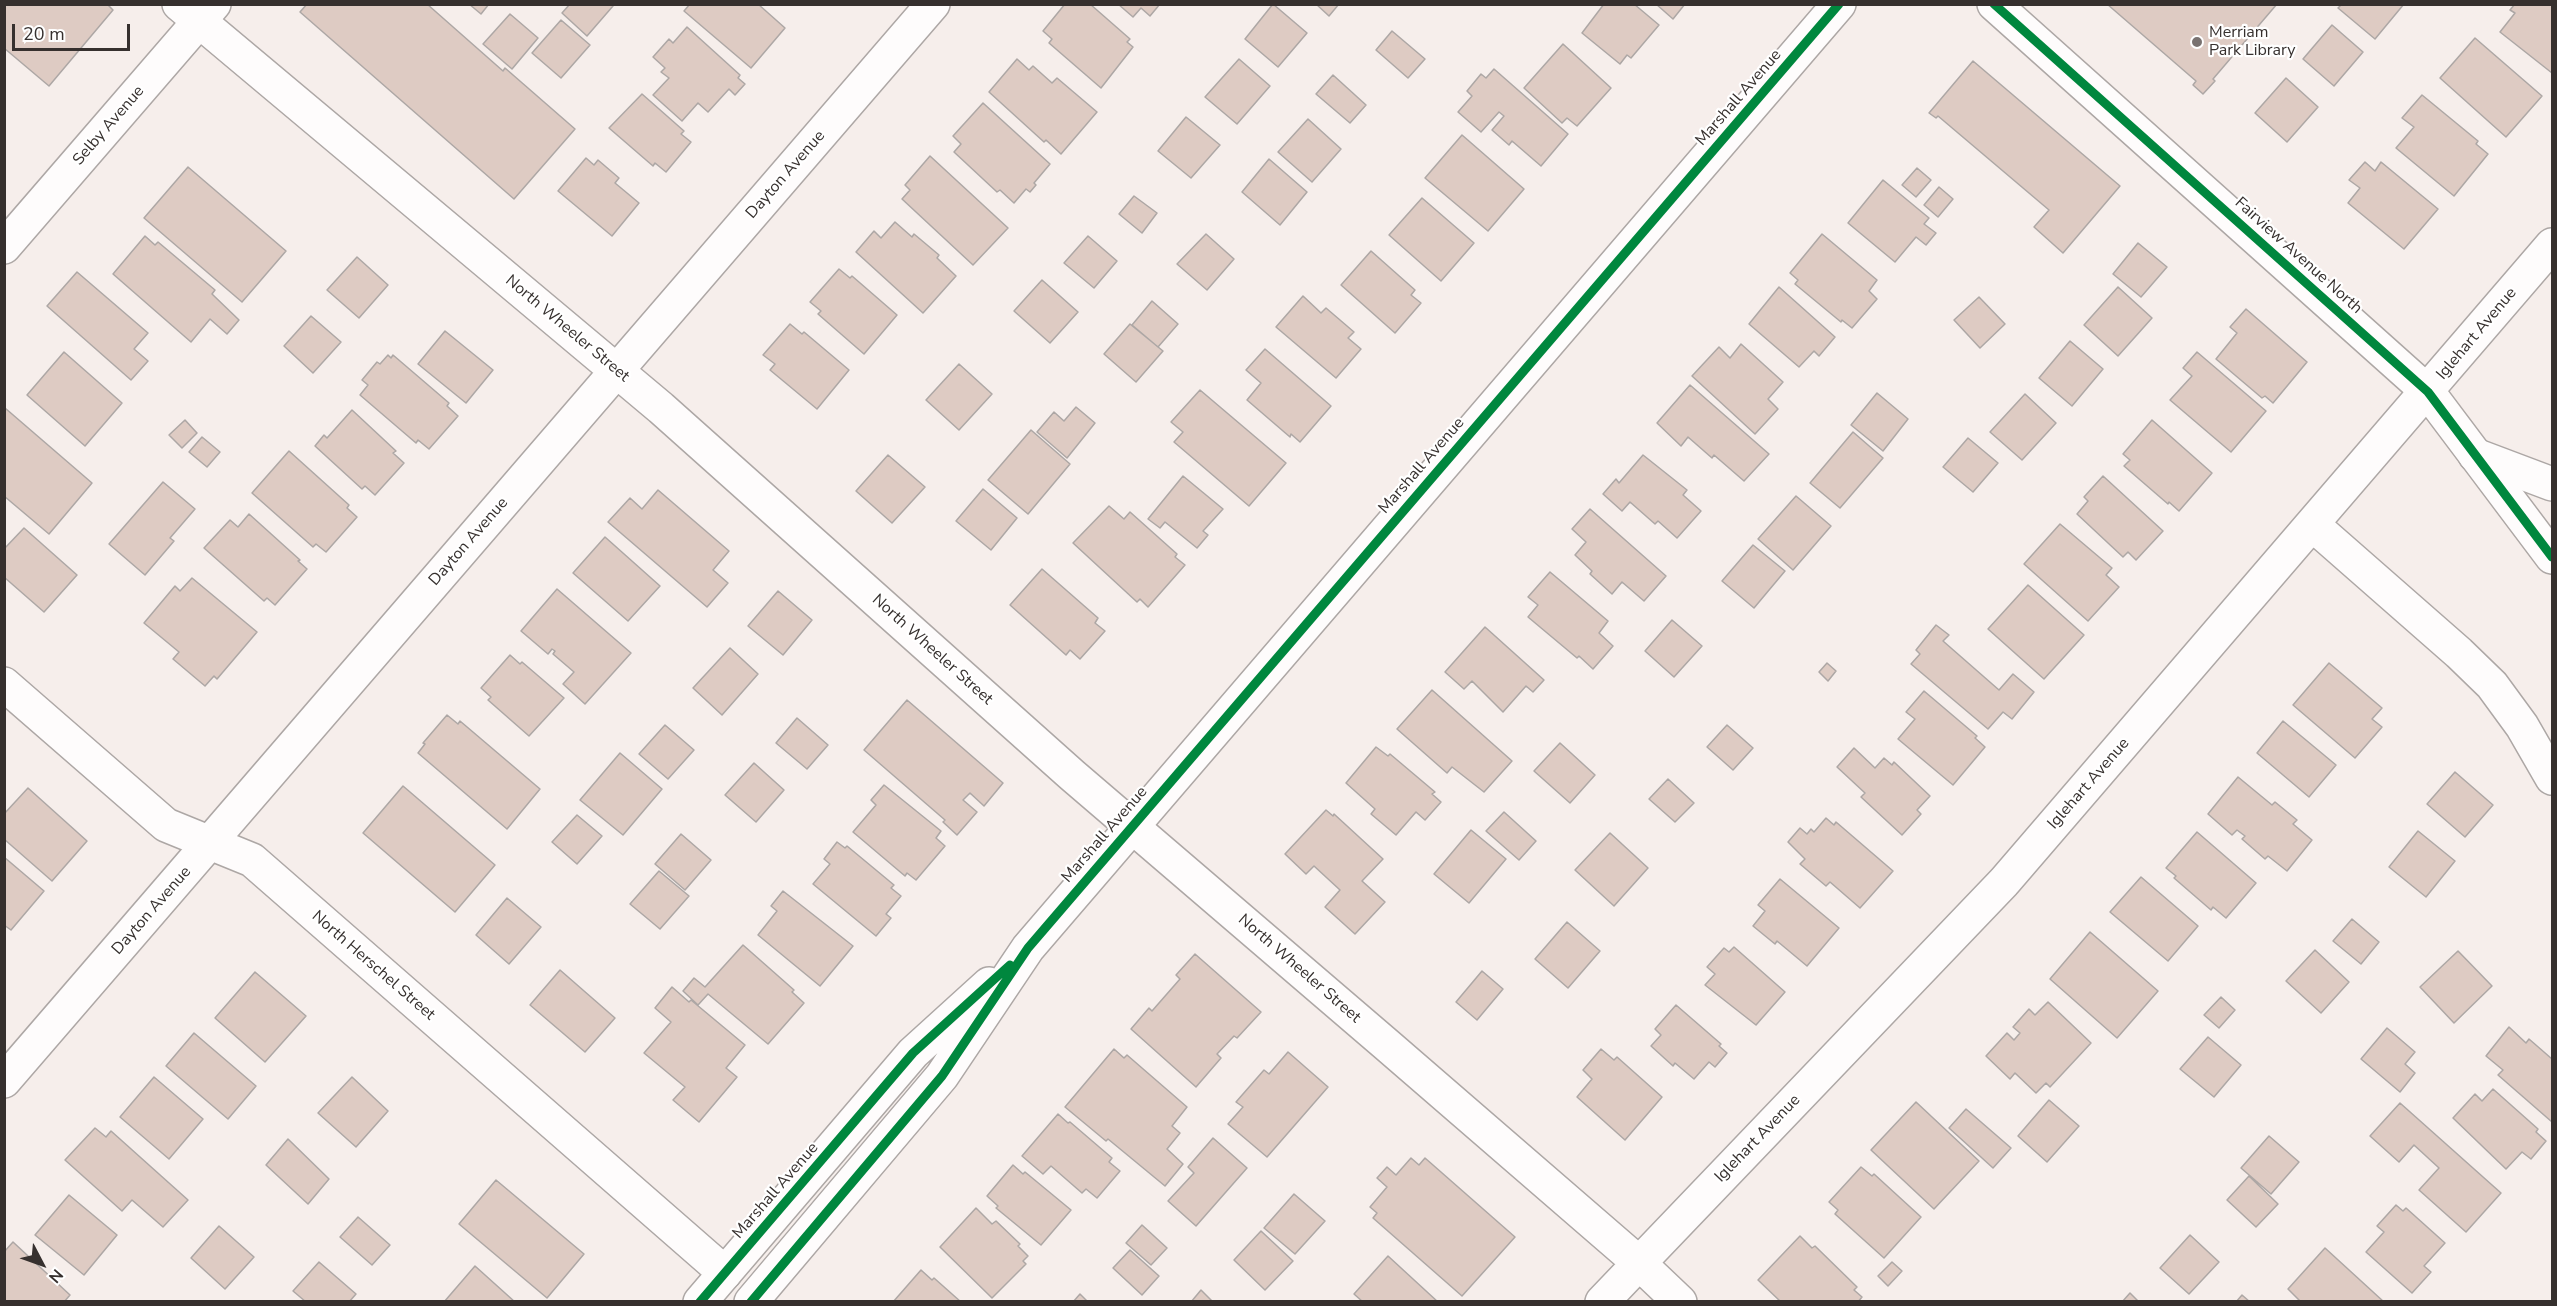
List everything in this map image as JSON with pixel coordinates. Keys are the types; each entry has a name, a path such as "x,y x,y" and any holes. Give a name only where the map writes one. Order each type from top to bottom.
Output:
{"street":[{"name":"Dayton Avenue","path":"4,1081 933,4"},
{"name":"Marshall Avenue","path":"754,1301 942,1076 1028,948 1839,4"},
{"name":"Fairview Avenue North","path":"1994,4 2428,392 2553,557"},
{"name":"North Wheeler Street","path":"197,10 616,370 1054,759 1639,1263 1680,1302"},
{"name":"Selby Avenue","path":"4,247 197,10"},
{"name":"Iglehart Avenue","path":"1602,1302 2004,882 2553,245"},
{"path":"2475,455 2553,484"},
{"path":"2313,525 2459,653 2492,685 2522,726 2553,778"},
{"name":"North Herschel Street","path":"4,684 166,825 252,860 724,1273"},
{"name":"Marshall Avenue","path":"700,1302 913,1053 1028,948"}],"building":[{"path":"4,4 107,4 113,10 49,86 4,48"},
{"path":"307,4 427,4 503,71 505,68 575,129 514,199 300,12"},
{"path":"469,4 489,4 481,14"},
{"path":"570,4 611,4 613,6 587,36 562,13"},
{"path":"690,4 758,4 785,28 751,68 684,11"},
{"path":"1065,4 1090,4 1130,39 1127,42 1133,47 1101,88 1049,43 1052,39 1043,31"},
{"path":"1118,4 1160,4 1150,16 1141,8 1133,17"},
{"path":"1273,4 1307,33 1278,67 1245,39"},
{"path":"1316,4 1339,4 1329,16"},
{"path":"1604,4 1634,4 1659,25 1631,58 1627,55 1620,64 1582,33"},
{"path":"1656,4 1685,4 1673,19"},
{"name":"Merriam Park Library","path":"2107,4 2277,4 2213,79 2215,81 2203,94 2193,85 2196,81"},
{"path":"2342,4 2404,4 2375,39 2338,8"},
{"path":"2515,4 2552,4 2552,73 2500,32 2515,13 2510,10"},
{"path":"510,14 538,38 512,69 483,44"},
{"path":"561,20 590,45 561,78 532,53"},
{"path":"2332,25 2363,52 2334,86 2303,59"},
{"path":"687,27 740,75 738,78 745,84 735,95 729,89 708,112 698,103 682,121 653,95 669,78 661,72 665,68 653,57 669,39 673,43"},
{"path":"1392,31 1425,59 1408,78 1376,50"},
{"path":"2475,38 2542,96 2506,137 2440,78"},
{"path":"1563,44 1611,88 1577,126 1567,118 1562,123 1524,88"},
{"path":"1017,59 1029,70 1033,66 1052,83 1057,78 1097,112 1061,154 1046,140 1044,142 989,92"},
{"path":"1239,59 1270,86 1237,124 1205,97"},
{"path":"1973,61 2120,186 2063,253 2034,227 2049,210 1938,116 1936,118 1929,113"},
{"path":"1494,69 1568,134 1541,166 1512,141 1509,145 1492,130 1504,116 1499,112 1481,132 1458,112 1472,96 1467,91 1481,74 1486,78"},
{"path":"1333,75 1366,105 1350,123 1316,94"},
{"path":"2286,78 2318,107 2287,142 2255,113"},
{"path":"642,94 684,131 681,134 691,142 666,172 655,163 653,166 609,128"},
{"path":"2422,95 2478,141 2476,144 2488,154 2454,196 2396,148 2414,127 2402,118"},
{"path":"983,103 1050,164 1034,183 1036,185 1030,192 1026,189 1014,203 1000,190 997,192 954,152 961,144 953,136"},
{"path":"1186,117 1220,145 1191,178 1158,151"},
{"path":"1308,119 1341,149 1312,182 1278,152"},
{"path":"1462,135 1524,189 1488,231 1425,178"},
{"path":"930,156 1008,228 973,265 902,199 910,190 905,185"},
{"path":"586,158 594,165 598,160 619,178 615,183 639,203 612,236 558,191"},
{"path":"1269,159 1307,192 1280,225 1242,192"},
{"path":"2365,162 2375,171 2381,162 2438,209 2404,249 2348,203 2360,188 2349,180"},
{"path":"188,167 286,251 242,302 144,218"},
{"path":"1917,168 1931,180 1916,197 1902,185"},
{"path":"1883,180 1929,218 1924,224 1936,233 1926,245 1916,237 1895,262 1848,223"},
{"path":"1939,187 1953,199 1938,217 1924,205"},
{"path":"1134,196 1157,213 1142,233 1119,214"},
{"path":"1422,198 1474,243 1441,281 1389,235"},
{"path":"895,222 912,237 914,234 939,255 937,258 956,276 923,313 856,252 874,231 881,238"},
{"path":"1206,234 1234,259 1207,290 1177,264"},
{"path":"1822,234 1877,280 1869,291 1877,299 1852,328 1842,320 1841,322 1795,284 1798,280 1790,273"},
{"path":"145,236 155,245 158,242 215,290 212,294 239,320 227,334 210,319 191,342 113,274"},
{"path":"1088,236 1117,261 1094,288 1064,263"},
{"path":"2138,243 2167,267 2141,297 2113,274"},
{"path":"1371,251 1415,290 1411,295 1421,303 1395,333 1341,285"},
{"path":"357,257 388,285 359,318 327,290"},
{"path":"839,269 850,278 852,276 897,315 864,354 818,314 821,311 810,302"},
{"path":"77,272 148,333 134,349 148,361 131,380 47,306"},
{"path":"1042,280 1078,312 1050,343 1014,311"},
{"path":"1779,287 1835,337 1819,356 1814,351 1799,367 1749,324"},
{"path":"2118,287 2152,318 2118,356 2084,325"},
{"path":"1303,296 1321,313 1326,308 1354,332 1348,338 1361,349 1336,378 1276,327"},
{"path":"1979,297 2005,324 1980,348 1954,320"},
{"path":"1152,301 1178,324 1158,347 1132,325"},
{"path":"2246,309 2307,362 2273,403 2265,396 2262,398 2216,359 2237,333 2230,327"},
{"path":"311,316 341,342 313,373 284,346"},
{"path":"790,324 802,334 804,332 849,370 817,409 770,370 775,364 763,355"},
{"path":"1130,324 1163,351 1136,382 1104,354"},
{"path":"445,331 493,370 466,403 418,364"},
{"path":"2070,341 2103,369 2072,406 2039,378"},
{"path":"1741,344 1783,382 1768,399 1778,409 1755,434 1692,376 1719,347 1730,358"},
{"path":"1265,349 1331,406 1300,442 1291,434 1290,437 1247,400 1261,383 1246,370"},
{"path":"64,352 122,403 85,446 27,395"},
{"path":"2197,352 2266,411 2231,452 2170,400 2192,376 2183,368"},
{"path":"388,355 391,358 393,355 449,403 447,406 458,416 429,449 418,440 416,443 360,395 368,385 362,380 377,362 380,364"},
{"path":"959,364 992,394 959,430 926,400"},
{"path":"1690,385 1769,454 1744,481 1714,455 1712,458 1688,437 1681,446 1657,423"},
{"path":"1200,390 1286,463 1249,506 1174,442 1183,432 1171,422"},
{"path":"1877,393 1908,419 1883,451 1851,425"},
{"path":"2025,394 2056,423 2022,460 1990,432"},
{"path":"1076,407 1095,423 1067,458 1037,432 1054,412 1064,421"},
{"path":"5,408 92,483 49,534 4,496"},
{"path":"352,410 396,451 393,453 404,463 375,495 365,486 362,489 315,446 324,435 327,438"},
{"path":"185,420 197,433 182,448 169,435"},
{"path":"2152,420 2212,473 2179,511 2124,466 2130,460 2123,454"},
{"path":"1031,430 1070,464 1028,514 988,480"},
{"path":"1853,432 1883,458 1840,508 1810,483"},
{"path":"202,437 220,452 207,467 189,452"},
{"path":"1968,438 1998,463 1973,492 1943,467"},
{"path":"289,451 349,505 347,508 357,517 326,552 316,544 313,547 252,493"},
{"path":"888,455 925,487 892,523 856,491"},
{"path":"1643,455 1687,490 1683,495 1701,511 1677,538 1658,521 1655,524 1630,502 1622,511 1603,494 1616,479 1619,483"},
{"path":"1183,476 1223,509 1203,531 1208,535 1197,548 1165,522 1160,528 1148,519"},
{"path":"2103,476 2163,531 2136,560 2128,552 2123,557 2077,514 2088,501 2084,497"},
{"path":"163,482 195,509 170,538 174,541 145,575 109,544"},
{"path":"983,489 1017,518 991,550 956,521"},
{"path":"658,490 729,551 713,570 728,583 707,607 608,522 630,498 642,509"},
{"path":"1796,496 1831,526 1793,570 1758,539"},
{"path":"1109,506 1124,519 1130,512 1177,554 1175,557 1185,565 1148,607 1140,599 1137,602 1073,543"},
{"path":"1590,509 1666,576 1644,601 1622,582 1612,594 1590,574 1592,571 1575,555 1586,542 1572,529"},
{"path":"249,514 307,569 275,605 267,598 264,601 204,548 230,520 238,527"},
{"path":"2060,524 2112,568 2106,575 2119,587 2088,621 2024,564"},
{"path":"24,528 77,575 44,612 4,577 4,549"},
{"path":"605,537 660,586 628,621 573,573"},
{"path":"1753,545 1785,571 1754,608 1722,581"},
{"path":"1042,569 1098,618 1095,623 1105,631 1080,659 1070,650 1066,655 1010,605"},
{"path":"1550,572 1608,621 1599,633 1613,646 1593,669 1528,617 1538,605 1528,597"},
{"path":"192,578 257,632 217,679 214,676 205,686 173,659 179,652 144,623 175,586 180,591"},
{"path":"2028,585 2084,635 2044,679 1988,629"},
{"path":"557,589 631,653 585,704 563,684 574,672 553,654 555,651 552,649 548,654 521,631"},
{"path":"778,591 812,620 783,655 748,626"},
{"path":"1672,620 1702,646 1674,677 1645,651"},
{"path":"1936,625 1949,635 1943,641 1999,690 2013,674 2034,692 2012,719 2003,712 1988,729 1911,664 1920,654 1916,650"},
{"path":"1485,627 1544,680 1533,692 1526,686 1503,712 1472,681 1464,689 1445,672"},
{"path":"730,648 758,674 722,715 693,688"},
{"path":"510,655 520,664 522,662 564,698 529,736 488,700 491,697 481,688"},
{"path":"1827,663 1836,671 1828,681 1819,672"},
{"path":"2329,663 2382,708 2372,719 2382,727 2355,758 2293,705"},
{"path":"1432,690 1512,761 1484,792 1452,767 1447,773 1397,729"},
{"path":"1924,691 1977,736 1975,738 1985,747 1953,785 1898,739 1915,719 1906,712"},
{"path":"907,700 1003,783 984,806 970,793 963,800 977,812 957,835 943,822 945,820 864,750"},
{"path":"447,715 458,724 460,721 540,789 507,829 418,753 425,744 423,743"},
{"path":"797,718 828,745 807,769 776,743"},
{"path":"2283,721 2336,765 2309,797 2257,753"},
{"path":"665,725 694,750 668,779 639,754"},
{"path":"1727,725 1753,748 1733,770 1707,747"},
{"path":"1560,743 1595,775 1570,803 1534,771"},
{"path":"1376,747 1388,756 1390,754 1435,792 1432,794 1441,802 1425,820 1416,812 1396,835 1371,814 1375,809 1346,783"},
{"path":"1854,748 1875,768 1884,758 1892,765 1894,762 1930,796 1917,810 1921,814 1902,835 1861,797 1865,793 1837,767"},
{"path":"620,753 662,789 623,835 580,800"},
{"path":"754,763 784,790 756,822 725,795"},
{"path":"2455,772 2493,805 2465,837 2427,804"},
{"path":"2238,777 2272,805 2275,802 2297,820 2293,824 2312,840 2287,871 2268,856 2265,859 2242,839 2245,836 2237,830 2232,835 2208,814"},
{"path":"1668,779 1694,803 1675,822 1649,799"},
{"path":"884,785 941,831 936,838 945,846 916,880 907,873 905,876 853,832 876,805 871,800"},
{"path":"403,786 495,865 455,912 363,833"},
{"path":"28,788 87,841 52,881 4,839 4,814"},
{"path":"1326,810 1333,816 1334,814 1383,859 1362,881 1385,902 1355,934 1325,907 1340,890 1314,866 1306,874 1285,854"},
{"path":"1504,812 1536,841 1519,860 1486,831"},
{"path":"577,815 602,836 577,864 552,842"},
{"path":"1826,818 1834,825 1836,822 1893,871 1860,908 1830,882 1826,886 1800,864 1805,859 1788,842 1800,828 1807,834 1811,829 1814,832"},
{"path":"1471,830 1506,859 1469,903 1434,874"},
{"path":"2418,831 2455,861 2426,897 2389,867"},
{"path":"2197,832 2256,883 2226,918 2213,907 2211,910 2174,878 2176,876 2166,868"},
{"path":"1610,833 1648,868 1614,906 1575,870"},
{"path":"681,834 711,860 685,890 655,864"},
{"path":"837,842 845,848 847,846 894,885 891,888 901,896 886,914 891,918 876,936 813,884 830,864 824,859"},
{"path":"4,857 44,891 11,930 4,925"},
{"path":"659,871 689,896 660,929 630,904"},
{"path":"2141,877 2198,926 2168,961 2110,912"},
{"path":"1780,879 1839,928 1807,966 1777,941 1775,944 1753,926 1765,911 1758,905"},
{"path":"783,891 853,946 820,986 758,935 777,911 771,906"},
{"path":"507,898 541,927 509,964 476,935"},
{"path":"2352,919 2379,942 2361,964 2333,941"},
{"path":"1567,922 1600,951 1568,988 1535,959"},
{"path":"2090,932 2158,991 2117,1038 2050,979"},
{"path":"743,945 794,990 792,992 804,1003 768,1044 708,994 698,1005 683,991 694,978 705,987"},
{"path":"1734,947 1785,992 1756,1025 1705,985 1715,974 1707,967 1724,948 1729,952"},
{"path":"2315,950 2349,982 2321,1013 2286,981"},
{"path":"2458,951 2492,986 2454,1023 2420,987"},
{"path":"1195,954 1261,1012 1237,1038 1234,1036 1217,1054 1221,1058 1196,1087 1131,1029 1149,1008 1152,1011 1180,979 1176,975"},
{"path":"560,970 615,1018 585,1052 530,1005"},
{"path":"1482,971 1503,989 1477,1020 1456,1002"},
{"path":"255,972 306,1016 265,1062 215,1018"},
{"path":"672,987 745,1045 726,1068 737,1077 699,1122 673,1100 685,1087 644,1053 671,1022 655,1008"},
{"path":"2221,997 2235,1010 2219,1028 2204,1015"},
{"path":"2048,1002 2091,1043 2050,1087 2046,1083 2036,1093 2015,1073 2010,1079 1986,1056 2007,1033 2014,1040 2020,1033 2013,1027 2029,1009 2035,1015"},
{"path":"1676,1005 1721,1044 1719,1046 1727,1053 1715,1067 1709,1062 1694,1079 1675,1063 1673,1066 1651,1046 1661,1035 1655,1029"},
{"path":"2509,1027 2526,1043 2529,1039 2552,1059 2552,1122 2498,1075 2503,1070 2486,1056"},
{"path":"2387,1028 2415,1052 2405,1064 2415,1073 2400,1092 2361,1059"},
{"path":"194,1033 256,1086 228,1119 166,1066"},
{"path":"2208,1037 2241,1065 2214,1097 2180,1069"},
{"path":"1114,1049 1124,1058 1127,1055 1187,1107 1172,1126 1180,1133 1167,1149 1183,1164 1165,1186 1065,1107"},
{"path":"1601,1049 1614,1060 1617,1057 1662,1097 1625,1140 1577,1097 1592,1079 1583,1070"},
{"path":"1288,1052 1328,1087 1267,1157 1228,1124 1243,1107 1236,1102 1264,1070 1269,1074"},
{"path":"154,1077 203,1119 169,1159 120,1117"},
{"path":"352,1077 388,1111 356,1147 318,1113"},
{"path":"2493,1089 2538,1129 2536,1132 2546,1141 2531,1159 2522,1152 2506,1169 2453,1118 2475,1094 2482,1101"},
{"path":"2049,1100 2079,1126 2047,1162 2018,1136"},
{"path":"1916,1102 1979,1161 1934,1209 1871,1150"},
{"path":"2400,1103 2501,1193 2466,1232 2419,1190 2439,1168 2414,1145 2399,1162 2370,1136"},
{"path":"1966,1109 2011,1148 1993,1168 1949,1128"},
{"path":"1058,1114 1112,1158 1109,1162 1120,1171 1097,1198 1086,1189 1082,1193 1051,1166 1043,1174 1022,1156"},
{"path":"95,1128 106,1137 111,1131 188,1200 163,1227 132,1200 122,1211 65,1160"},
{"path":"2269,1136 2299,1162 2271,1194 2241,1168"},
{"path":"1213,1138 1247,1168 1196,1226 1168,1201 1194,1173 1188,1167"},
{"path":"288,1139 329,1179 308,1204 266,1165"},
{"path":"1411,1158 1419,1165 1425,1158 1515,1237 1462,1296 1373,1218 1377,1213 1370,1207 1387,1187 1377,1178 1387,1167 1396,1175"},
{"path":"1013,1165 1023,1174 1025,1172 1071,1210 1041,1245 996,1208 998,1206 987,1196"},
{"path":"1861,1167 1872,1176 1874,1174 1921,1217 1884,1258 1835,1214 1838,1210 1829,1202"},
{"path":"2249,1176 2278,1204 2256,1227 2227,1200"},
{"path":"496,1180 584,1254 547,1298 459,1224"},
{"path":"1294,1194 1325,1221 1295,1254 1264,1228"},
{"path":"69,1195 117,1235 84,1275 35,1235"},
{"path":"2396,1205 2403,1211 2406,1208 2445,1243 2424,1266 2431,1272 2412,1293 2366,1252 2384,1232 2377,1226"},
{"path":"976,1208 992,1224 996,1221 1020,1244 1018,1246 1028,1256 1023,1261 1026,1264 992,1298 940,1247"},
{"path":"358,1217 390,1245 372,1265 340,1237"},
{"path":"1142,1225 1167,1248 1151,1265 1126,1243"},
{"path":"219,1226 254,1257 225,1289 191,1258"},
{"path":"1261,1231 1293,1261 1265,1290 1234,1260"},
{"path":"2190,1235 2219,1262 2189,1294 2160,1268"},
{"path":"1800,1236 1812,1248 1815,1246 1857,1287 1854,1290 1862,1297 1858,1302 1781,1302 1758,1280"},
{"path":"13,1242 70,1295 64,1302 4,1302 4,1252"},
{"path":"2325,1248 2384,1302 2301,1302 2288,1289"},
{"path":"1130,1250 1159,1276 1142,1295 1113,1268"},
{"path":"1388,1256 1438,1302 1363,1302 1354,1294"},
{"path":"319,1262 356,1294 349,1302 306,1302 293,1291"},
{"path":"1892,1262 1902,1271 1888,1286 1878,1276"},
{"path":"475,1266 515,1302 444,1302"},
{"path":"921,1270 932,1280 934,1278 961,1302 893,1302"},
{"path":"1201,1290 1213,1302 1191,1302"},
{"path":"2130,1293 2139,1302 2122,1302"},
{"path":"1080,1294 1088,1302 1073,1302"},
{"path":"2242,1295 2250,1302 2236,1302"}],"cycle path":[{"path":"751,1302 942,1076 1028,948 1839,4"},
{"path":"1994,4 2428,392 2552,557"},
{"path":"700,1302 913,1053 1010,965"}],"place":[{"name":"Merriam Park Library","path":"2197,42"}]}
